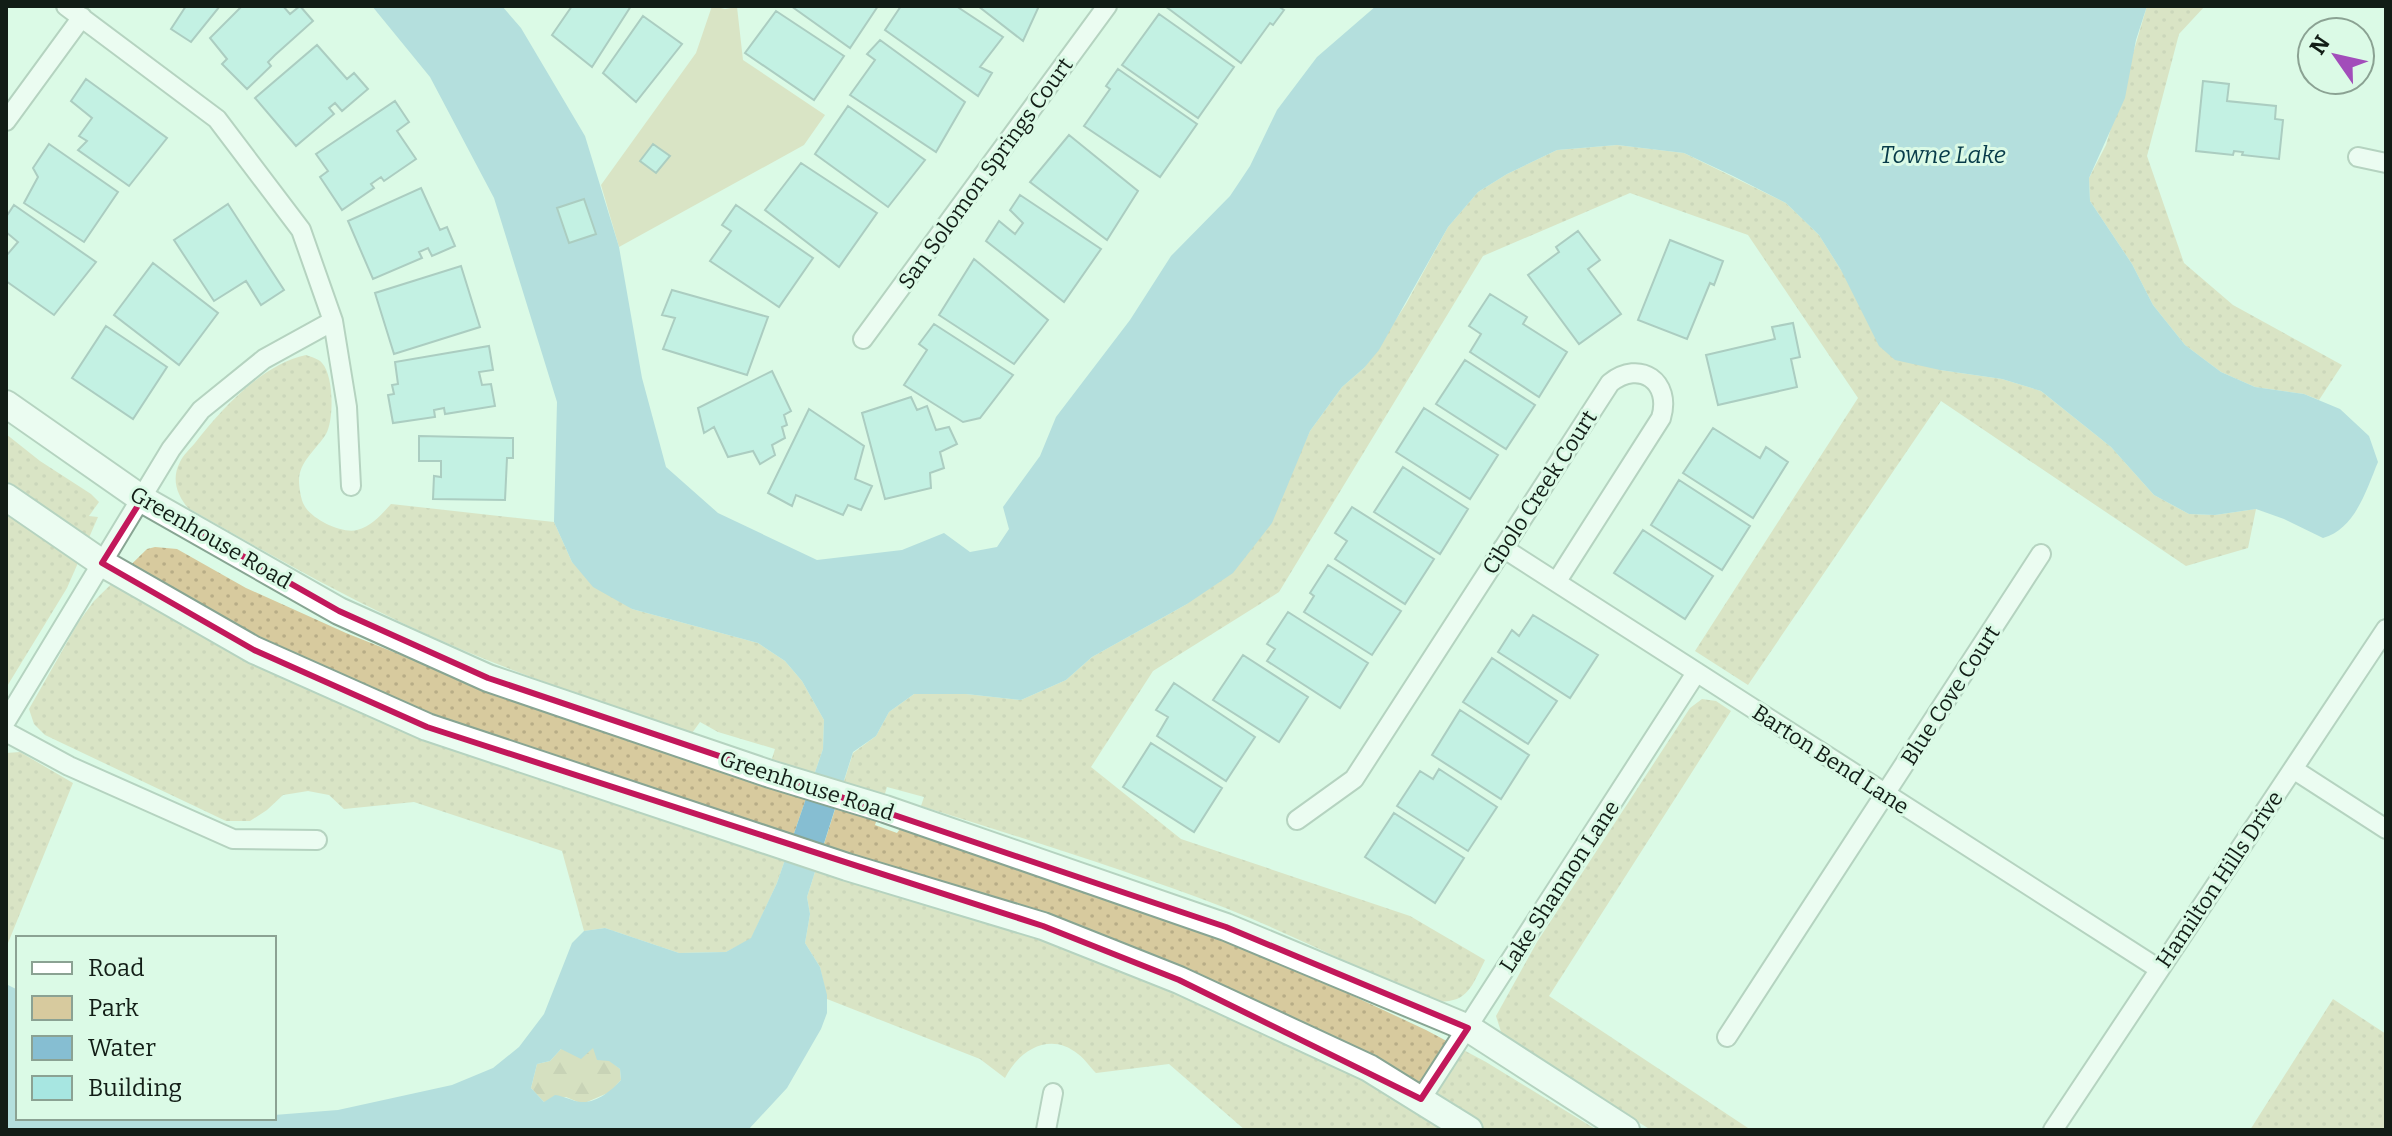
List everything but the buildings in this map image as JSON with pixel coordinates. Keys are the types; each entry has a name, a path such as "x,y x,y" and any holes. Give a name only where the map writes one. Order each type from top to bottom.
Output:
{"main road":[{"name":"Greenhouse Road","path":"6,404 142,499 339,611 488,678 770,774 885,809 1226,927 1468,1028 1626,1130"},
{"path":"6,497 102,563 254,650 427,727 847,867 1043,926 1179,980 1369,1068 1469,1130"}],"street":[{"path":"66,6 217,119 301,230 333,321 347,407 351,486"},
{"name":"San Solomon Springs Court","path":"863,339 1107,6"},
{"path":"6,121 82,17"},
{"path":"2358,157 2386,163"},
{"path":"6,721 171,449 201,410 264,359 333,321"},
{"name":"Cibolo Creek Court","path":"1297,820 1354,779 1610,383 1618,376 1630,373 1651,377 1664,397 1661,418 1557,581"},
{"name":"Barton Bend Lane","path":"1503,548 2159,969"},
{"name":"Blue Cove Court","path":"1727,1037 2041,554"},
{"name":"Hamilton Hills Drive","path":"2053,1130 2386,629"},
{"name":"Lake Shannon Lane","path":"1421,1099 1696,673"},
{"path":"6,732 69,766 233,839 317,840"},
{"path":"2293,769 2386,829"},
{"path":"1046,1130 1053,1093"}],"highlighted area":[{"path":"142,499 339,611 488,678 1226,927 1468,1028 1421,1099 1179,980 1043,926 427,727 254,650 102,563"}],"green space":[{"path":"712,6 725,9 737,7 743,60 825,115 804,145 619,247 601,185 696,53"},
{"path":"2147,6 2205,6 2179,34 2147,156 2184,263 2233,305 2342,365 2319,400 2304,394 2255,387 2221,372 2185,345 2153,305 2132,264 2090,201 2089,178 2106,145"},
{"path":"1617,145 1684,153 1786,203 1819,235 1841,270 1940,370 2002,379 2041,391 2111,447 2154,495 2189,514 2215,515 2256,509 2248,548 2186,566 1941,401 1748,685 1695,651 1858,398 1748,235 1630,193 1483,256 1279,592 1153,671 1091,767 1181,839 1410,916 1485,960 1466,993 1452,1000 1429,1001 1223,907 1111,867 921,806 924,797 887,787 875,825 897,833 900,829 1207,930 1426,1030 1486,1062 1597,1130 1245,1130 1169,1064 1096,1073 1081,1056 1067,1047 1046,1044 1018,1059 1005,1078 980,1059 827,999 820,967 805,943 810,914 807,897 853,753 876,736 889,712 914,694 966,694 1021,700 1066,680 1092,657 1187,604 1295,464 1310,431 1342,387 1364,368 1406,304 1448,227 1478,192 1557,150"},
{"path":"306,355 322,363 331,387 329,427 305,461 299,481 304,505 320,520 335,528 357,530 372,523 391,504 554,522 572,562 632,609 758,643 785,661 802,681 824,720 823,749 777,883 751,939 726,952 679,953 605,928 584,931 562,851 414,802 344,809 329,795 308,791 283,795 250,821 226,821 45,735 34,724 29,709 78,623 94,601 147,549 155,547 177,549 246,588 346,633 529,706 763,787 775,749 718,732 700,722 692,733 490,661 364,604 188,508 178,492 176,481 181,459 218,416 258,378 289,360"},
{"path":"6,434 99,502 89,516 98,517 67,588 6,688"},
{"path":"1702,699 1716,701 1731,711 1549,996 1751,1130 1651,1130 1503,1038 1496,1016 1537,942 1690,708"},
{"path":"20,752 73,783 6,948 6,753"},
{"path":"2333,999 2386,1034 2386,1130 2250,1130"},
{"path":"593,1047 620,1069 621,1080 610,1092 587,1102 566,1097 544,1102 531,1088 537,1064 550,1061 561,1049"}],"water":[{"name":"Towne Lake","path":"372,6 502,6 521,28 585,136 619,247 642,378 666,467 718,513 817,560 902,550 944,533 970,552 997,547 1009,529 1003,507 1040,456 1056,417 1130,320 1171,256 1230,196 1250,166 1277,110 1317,57 1376,6 2147,6 2136,40 2125,98 2089,178 2090,201 2132,264 2153,305 2185,345 2221,372 2255,387 2304,394 2340,409 2369,436 2378,462 2351,518 2323,538 2256,509 2215,515 2189,514 2154,495 2111,447 2041,391 2002,379 1895,360 1879,346 1841,270 1819,235 1786,203 1684,153 1617,145 1557,150 1478,192 1448,227 1379,350 1342,387 1310,431 1272,523 1233,573 1187,604 1092,657 1066,680 1021,700 966,694 914,694 889,712 876,736 853,752 807,897 810,914 805,943 820,967 827,995 827,1013 787,1088 748,1130 6,1130 6,984 16,989 16,1120 276,1120 276,1115 338,1110 452,1085 493,1068 519,1047 544,1014 572,943 584,931 605,928 679,953 726,952 751,938 777,883 823,749 824,720 802,681 785,661 758,643 632,609 593,587 572,562 554,522 557,402 494,198 430,77","holes":["593,1048 597,1060 609,1061 620,1069 621,1080 608,1092 587,1102 555,1095 544,1102 531,1088 537,1064 550,1061 561,1049 581,1059"]}]}
